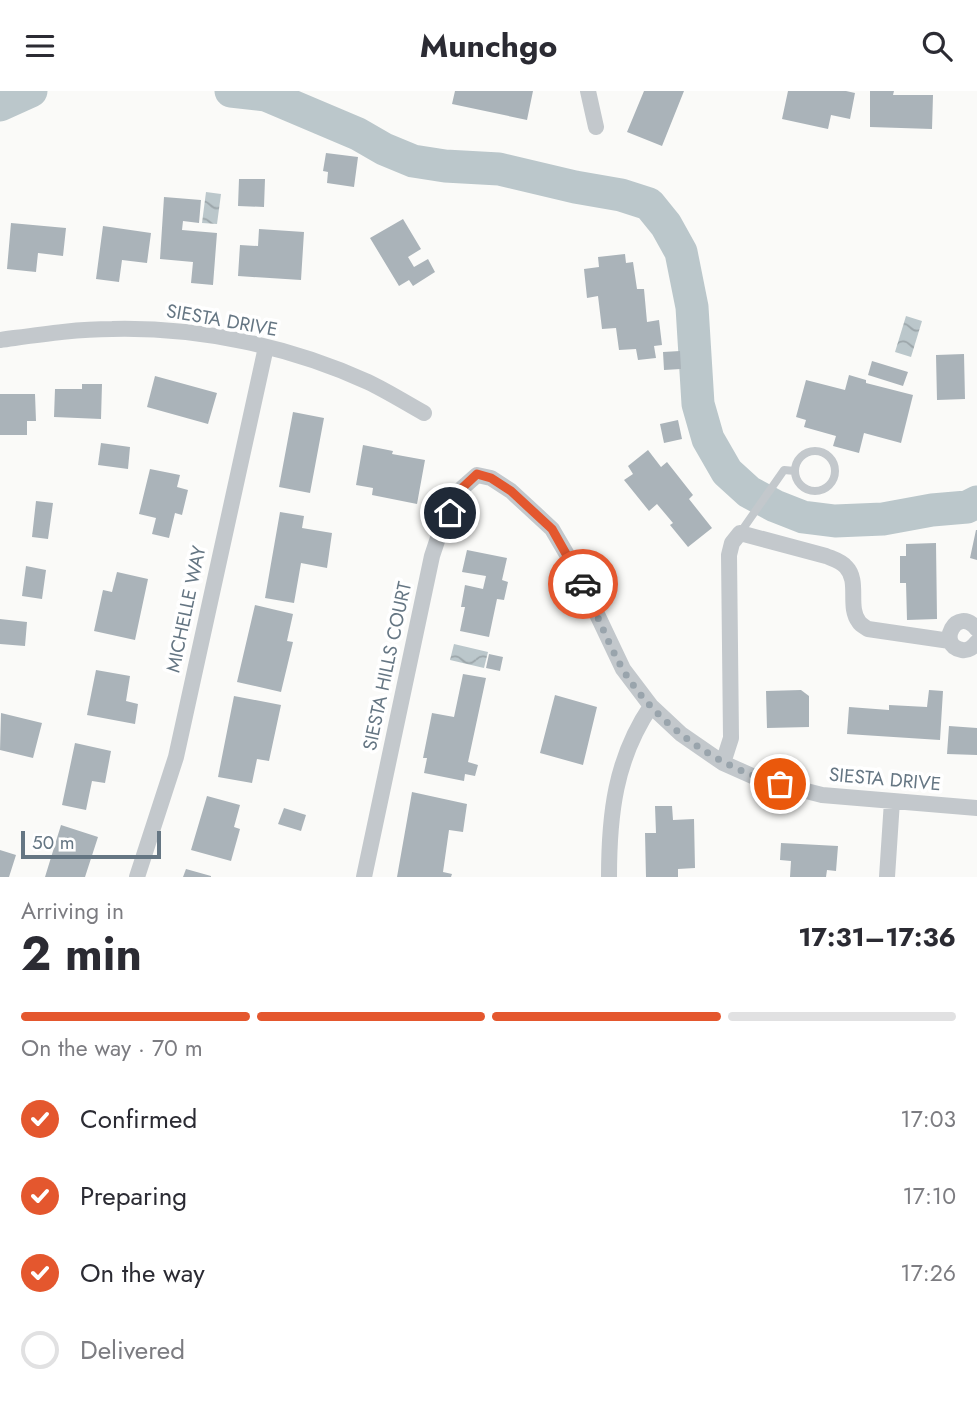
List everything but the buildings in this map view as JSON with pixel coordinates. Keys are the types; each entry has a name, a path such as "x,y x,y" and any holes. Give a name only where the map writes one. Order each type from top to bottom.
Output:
{"street":[{"path":"589,91 596,127"},
{"name":"SIESTA DRIVE","path":"0,340 112,328 215,337 266,347 319,363 369,382 424,413"},
{"name":"MICHELLE WAY","path":"137,877 176,757 266,347"},
{"name":"SIESTA DRIVE","path":"477,474 491,478 511,491 552,529 576,571 623,669 651,706 681,734 723,763 760,779 822,795 977,808"},
{"name":"SIESTA HILLS COURT","path":"364,877 432,556 460,490 477,474"},
{"path":"723,763 731,738 729,555 732,543 740,533 826,556 848,568 852,578 855,612 859,622 868,629 950,641 964,650 970,649 977,642"},
{"path":"950,641 950,630 959,622 970,622 977,629"},
{"path":"609,877 610,831 618,781 638,726 651,706"},
{"path":"887,877 892,801"}],"lane":[{"path":"815,450 830,456 836,471 830,485 816,492 801,486 794,471 800,457 815,450"},
{"path":"740,533 784,470 794,471"}],"water":[{"path":"206,192 221,194 217,224 202,223"},
{"path":"906,316 922,321 911,357 895,352"},
{"path":"454,644 488,652 484,668 450,660"}],"waterway":[{"path":"0,105 31,91"},
{"path":"231,91 266,95 358,134 413,161 499,169 621,195 649,204 666,225 681,252 692,307 698,404 708,439 727,472 749,492 803,517 835,521 883,519 967,507 977,502"}],"way so far":[{"path":"583,584 623,669 651,706 681,734 723,763 760,779 780,784"}],"route":[{"path":"450,513 460,490 477,474 491,478 511,491 552,529 583,584"}]}
